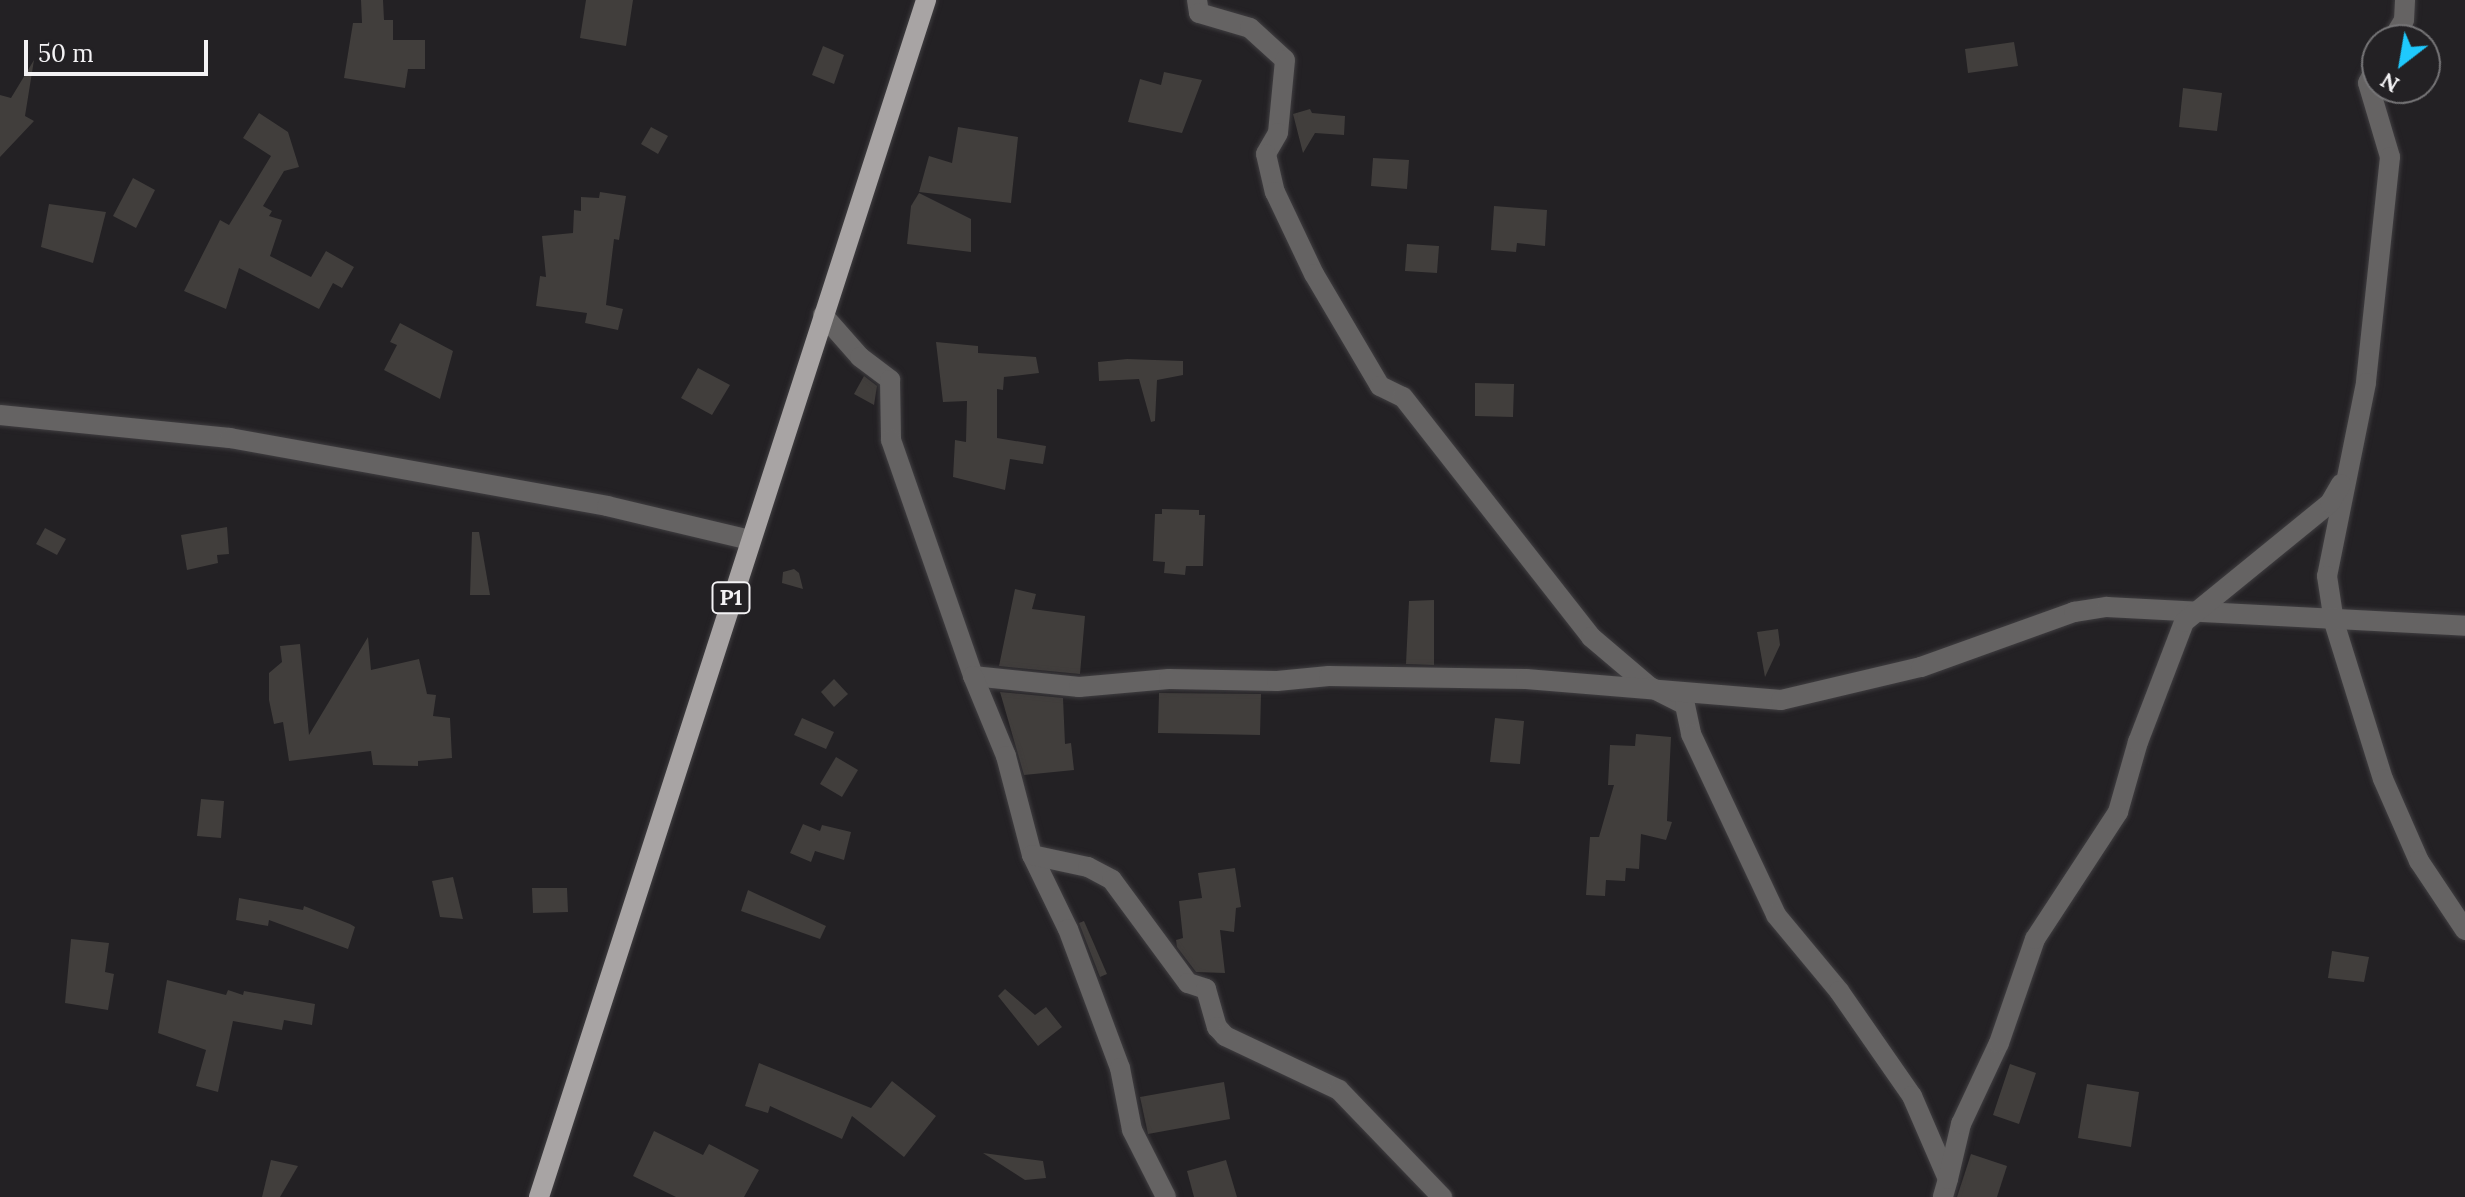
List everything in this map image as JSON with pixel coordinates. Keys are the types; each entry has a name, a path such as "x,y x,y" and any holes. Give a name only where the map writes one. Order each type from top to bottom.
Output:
{"main road":[{"name":"P1","path":"539,1197 926,0"}],"street":[{"path":"1197,0 1199,13 1250,28 1285,60 1278,133 1266,154 1275,192 1314,274 1380,386 1403,397 1572,616 1650,687 1685,705 1691,734 1776,915 1902,1078 1946,1188"},
{"path":"2402,24 2405,0"},
{"path":"2374,104 2390,157 2366,383 2327,576 2334,622 2400,820 2419,861 2465,930"},
{"path":"823,315 860,357 890,380 891,440 973,676 1006,756 1032,855 1068,929 1120,1068 1132,1130 1166,1197"},
{"path":"0,415 230,438 607,506 750,540"},
{"path":"1946,1188 1961,1124 1994,1057 2035,939 2118,812 2174,640 2196,608 2219,596 2330,503 2345,477"},
{"path":"973,676 1079,687 1169,679 1277,681 1329,676 1650,687 1724,699 1781,700 1921,667 2074,612 2196,608 2334,622 2465,626"},
{"path":"1032,855 1088,867 1112,880 1188,983 1206,989 1217,1027 1225,1036 1266,1058 1291,1063 1339,1090 1442,1197"}],"building":[{"path":"361,0 383,0 384,20 393,20 393,40 425,40 425,69 408,69 405,88 344,78 353,23 362,23"},
{"path":"586,0 633,0 626,46 580,38"},
{"path":"2014,42 2018,66 1968,73 1965,49"},
{"path":"823,46 844,55 834,84 812,75"},
{"path":"34,60 25,116 34,121 0,157 0,95 11,98"},
{"path":"1164,72 1202,80 1182,133 1128,122 1140,79 1161,85"},
{"path":"2183,88 2222,93 2217,131 2179,127"},
{"path":"1310,109 1312,113 1345,116 1344,135 1315,133 1303,153 1293,114"},
{"path":"259,113 288,132 299,167 284,171 263,206 272,211 269,216 282,220 270,256 311,277 326,251 354,267 342,288 333,283 319,309 239,268 226,309 184,291 220,220 229,225 271,156 243,138"},
{"path":"651,127 668,136 658,154 641,144"},
{"path":"958,127 1018,137 1011,203 919,192 929,156 952,163"},
{"path":"1373,158 1409,160 1407,189 1371,186"},
{"path":"133,178 155,190 136,228 113,216"},
{"path":"600,192 626,196 619,240 614,239 606,305 623,309 618,330 585,323 587,313 536,306 540,276 546,277 542,236 573,233 574,210 581,211 581,197 599,198"},
{"path":"919,193 971,219 971,252 907,244 911,206"},
{"path":"49,204 106,212 93,263 41,247"},
{"path":"1494,206 1547,210 1545,246 1517,243 1516,252 1491,250"},
{"path":"1407,244 1439,246 1437,273 1405,271"},
{"path":"400,323 453,351 440,399 384,370 397,345 390,342"},
{"path":"936,342 978,346 978,353 1036,357 1039,373 1004,377 1003,390 997,389 997,438 1046,446 1043,464 1010,459 1005,490 953,477 955,440 966,442 967,401 943,402"},
{"path":"1127,359 1183,361 1183,375 1157,380 1155,421 1151,422 1139,379 1099,381 1098,362"},
{"path":"698,368 730,385 712,415 681,398"},
{"path":"864,376 877,386 874,405 854,394"},
{"path":"1475,383 1514,384 1513,417 1475,416"},
{"path":"1162,509 1199,510 1199,515 1205,515 1203,566 1186,566 1185,575 1164,573 1165,562 1153,561 1155,514 1162,514"},
{"path":"227,527 229,554 217,555 218,563 187,570 181,535"},
{"path":"45,528 66,539 57,555 36,544"},
{"path":"472,532 479,532 490,595 470,595"},
{"path":"794,569 799,573 803,589 782,583 783,572"},
{"path":"1015,589 1036,594 1032,609 1085,616 1080,674 999,666"},
{"path":"1434,600 1434,665 1406,664 1409,601"},
{"path":"1778,629 1780,645 1765,677 1757,632"},
{"path":"368,637 371,670 419,659 427,694 436,695 433,716 450,718 452,758 418,761 418,766 373,765 371,751 289,761 283,722 274,724 269,700 269,673 282,662 280,646 300,644 309,735"},
{"path":"834,679 848,694 834,707 821,692"},
{"path":"1000,692 1063,698 1065,744 1071,743 1074,770 1024,775"},
{"path":"1159,693 1261,694 1260,735 1158,733"},
{"path":"802,718 834,732 826,749 794,735"},
{"path":"1495,718 1524,721 1520,764 1490,762"},
{"path":"1636,734 1671,737 1667,821 1672,822 1666,840 1641,834 1639,869 1626,868 1625,881 1606,880 1605,896 1586,895 1590,837 1599,837 1614,785 1608,785 1610,745 1635,746"},
{"path":"836,757 858,770 842,797 820,784"},
{"path":"201,799 224,801 221,838 197,836"},
{"path":"803,824 820,831 822,825 851,832 844,860 815,851 811,862 790,853"},
{"path":"1235,868 1241,907 1236,908 1234,932 1220,930 1225,973 1196,972 1177,947 1176,940 1183,938 1179,901 1202,898 1198,873"},
{"path":"453,877 463,919 440,917 432,881"},
{"path":"532,888 567,888 568,912 533,913"},
{"path":"748,890 826,926 820,939 741,911"},
{"path":"239,898 303,910 304,906 350,924 355,927 348,949 269,920 268,926 236,920"},
{"path":"1084,921 1107,974 1100,977 1079,923"},
{"path":"71,939 109,943 105,972 114,974 108,1010 65,1003"},
{"path":"2332,951 2369,957 2364,982 2328,978"},
{"path":"167,980 226,995 228,990 243,995 244,991 315,1004 312,1025 284,1020 282,1030 233,1021 218,1092 196,1086 206,1050 158,1033"},
{"path":"1005,989 1035,1015 1046,1007 1062,1027 1038,1046 998,996"},
{"path":"759,1063 871,1108 892,1081 936,1116 904,1157 852,1116 842,1139 770,1106 768,1113 745,1106"},
{"path":"2010,1064 2036,1073 2019,1124 1993,1115"},
{"path":"1224,1082 1230,1119 1148,1134 1140,1097"},
{"path":"2087,1084 2139,1092 2131,1147 2078,1138"},
{"path":"654,1131 703,1155 709,1144 759,1170 744,1197 676,1197 633,1176"},
{"path":"983,1153 1043,1161 1046,1178 1025,1180"},
{"path":"1971,1154 2007,1166 1997,1197 1957,1197"},
{"path":"271,1160 298,1166 280,1197 262,1197"},
{"path":"1226,1160 1237,1197 1194,1197 1187,1171"}]}
